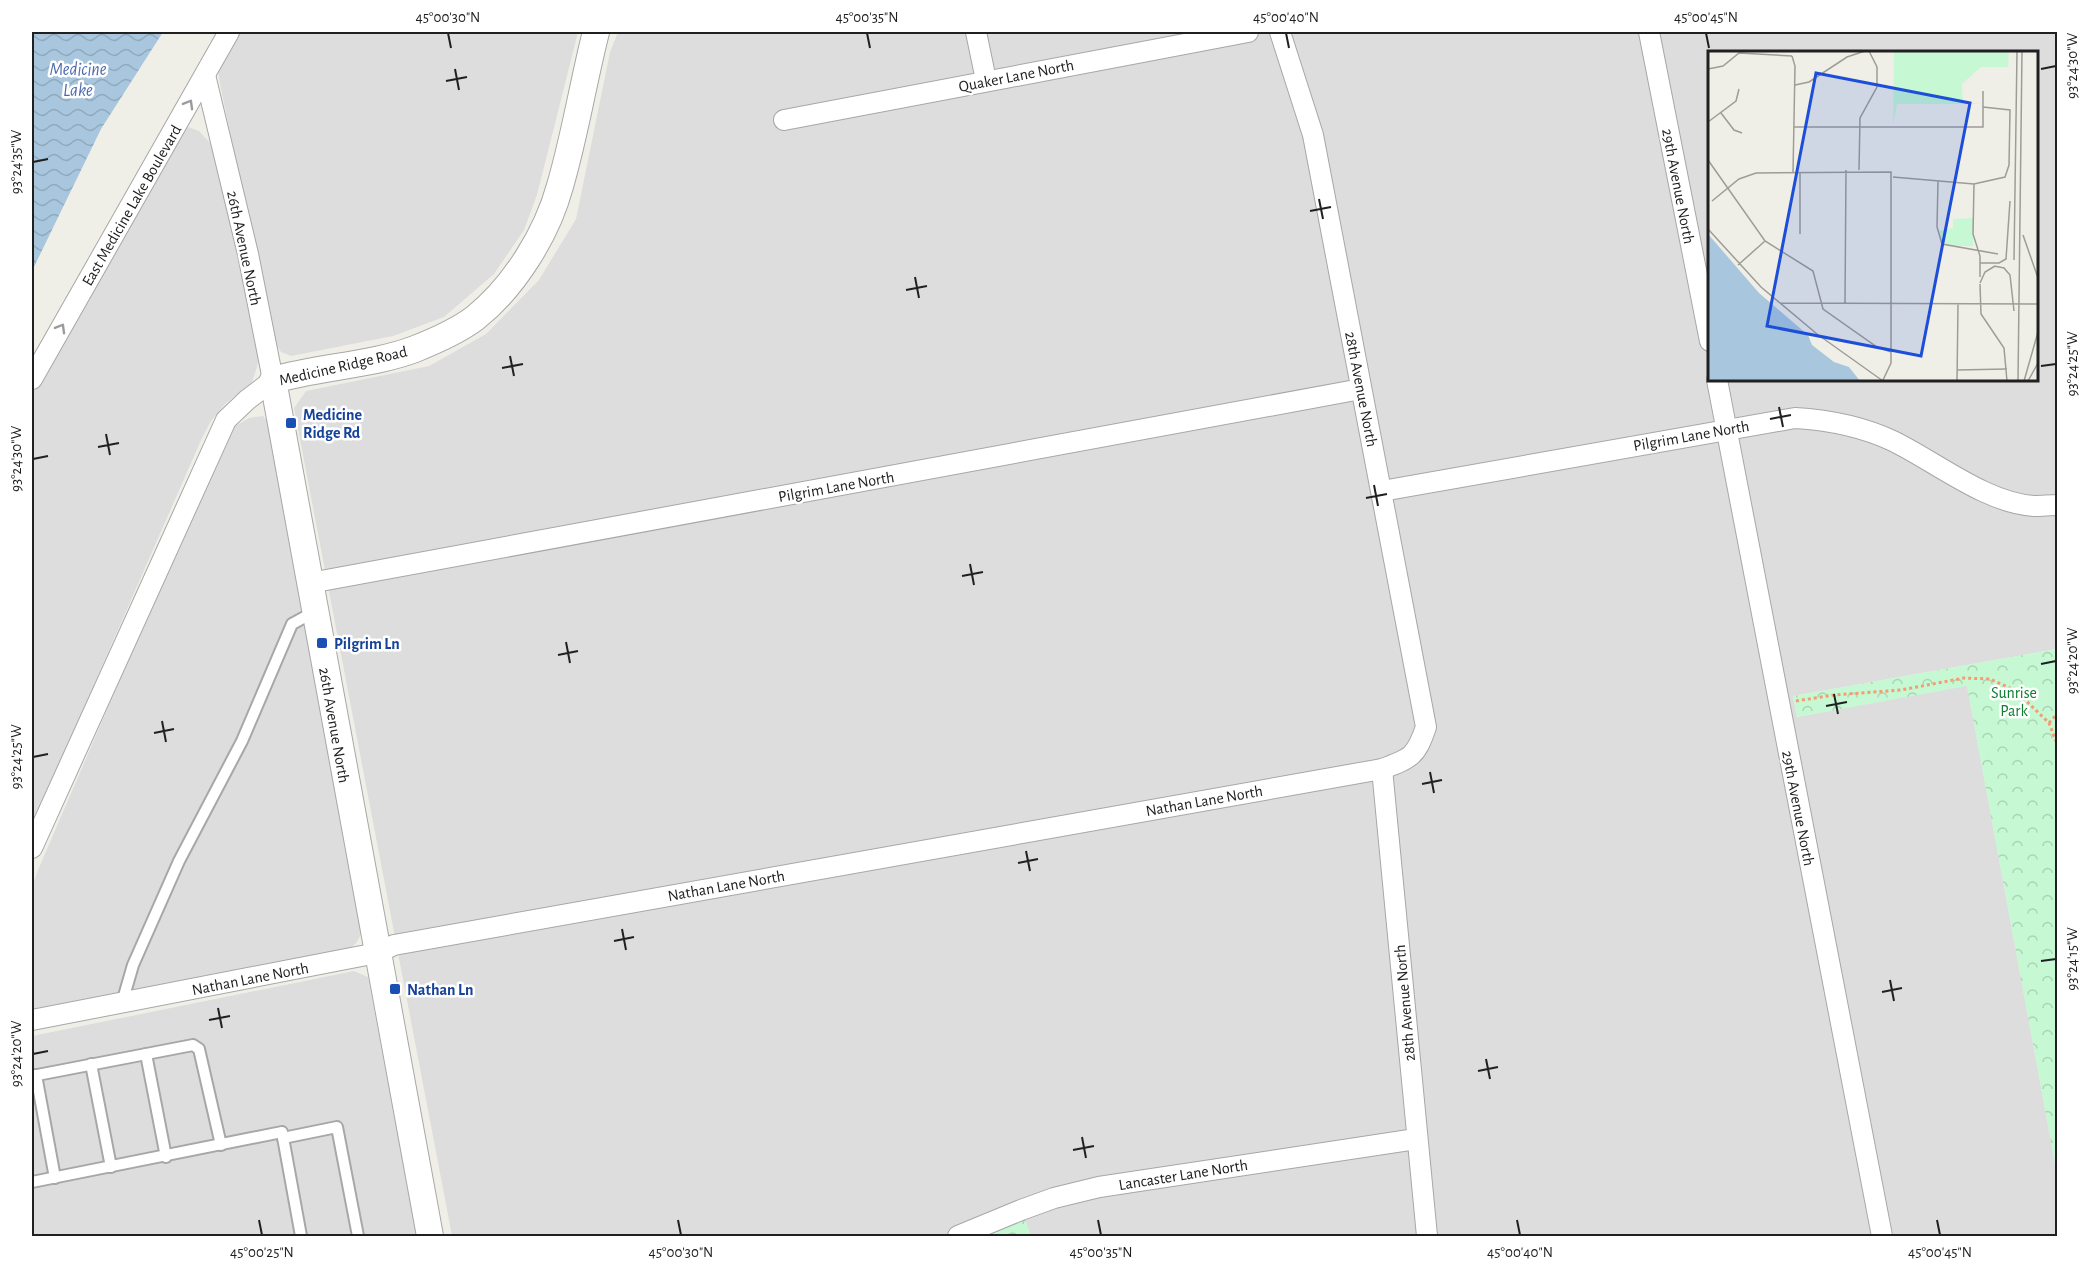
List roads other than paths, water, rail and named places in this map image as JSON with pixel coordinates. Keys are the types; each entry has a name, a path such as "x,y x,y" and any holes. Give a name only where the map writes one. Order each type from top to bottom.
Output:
{"street":[{"name":"East Medicine Lake Boulevard","path":"32,379 229,32"},
{"name":"Medicine Ridge Road","path":"32,848 226,420 273,380 412,350 444,336 475,318 508,286 535,248 550,217 560,187 596,32"},
{"path":"976,32 986,80"},
{"name":"Quaker Lane North","path":"784,120 1248,32"},
{"name":"28th Avenue North","path":"1280,32 1312,135 1382,491 1426,727 1418,749"},
{"name":"29th Avenue North","path":"1649,32 1708,331"},
{"name":"26th Avenue North","path":"205,75 240,220 273,380 430,1236"},
{"name":"29th Avenue North","path":"1717,381 1882,1236"},
{"name":"Pilgrim Lane North","path":"310,583 1361,389"},
{"name":"Pilgrim Lane North","path":"1382,491 1726,428 1795,418 1821,419 1846,424 1894,442 1959,479 2002,499 2033,506 2058,505"},
{"name":"Nathan Lane North","path":"32,1020 377,953 394,945 1382,769 1402,762 1418,749"},
{"name":"28th Avenue North","path":"1382,769 1427,1236"},
{"name":"Lancaster Lane North","path":"957,1236 1054,1198 1099,1187 1416,1139"}],"lane":[{"path":"122,1003 133,965 179,861 242,741 292,624 315,612"},
{"path":"55,1178 34,1075 192,1045 199,1049 221,1145"},
{"path":"146,1054 166,1157"},
{"path":"91,1064 111,1167"},
{"path":"283,1138 337,1127 358,1236"},
{"path":"32,1182 282,1132 301,1236"}],"water":[{"name":"Medicine Lake","path":"32,32 163,32 101,129 32,271"}],"place":[{"name":"Medicine Ridge Rd","path":"291,423"},
{"name":"Pilgrim Ln","path":"322,643"},
{"name":"Nathan Ln","path":"395,989"}],"park label":[{"name":"Sunrise Park","path":"2014,701"}]}
